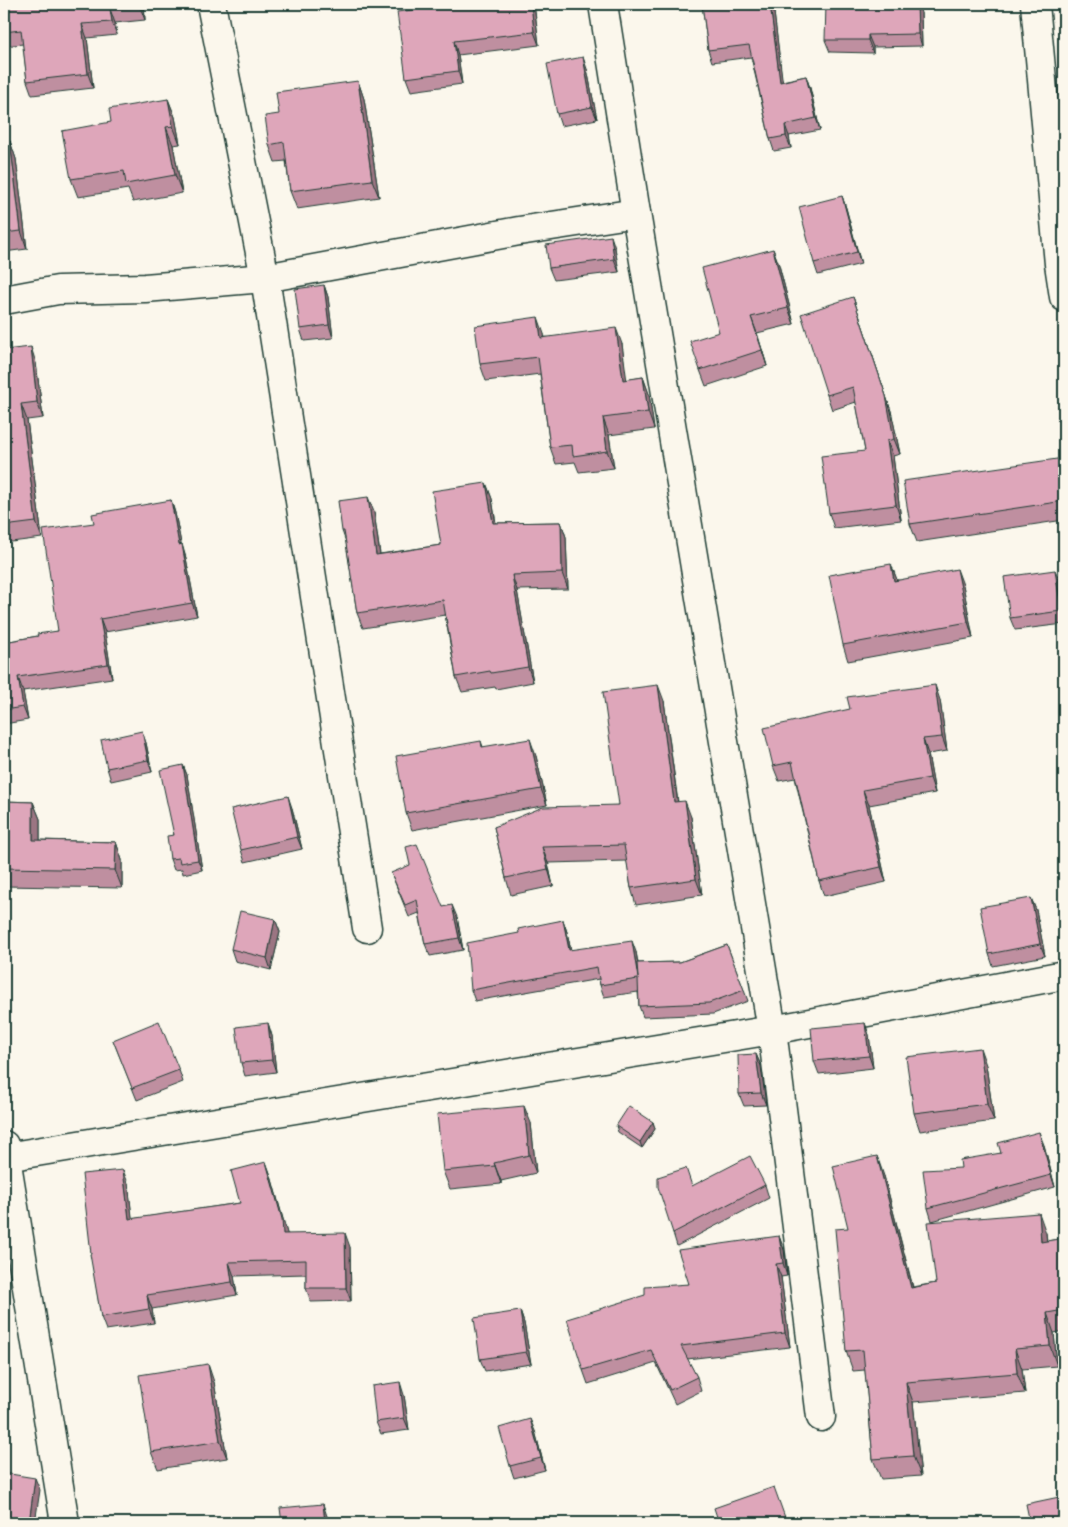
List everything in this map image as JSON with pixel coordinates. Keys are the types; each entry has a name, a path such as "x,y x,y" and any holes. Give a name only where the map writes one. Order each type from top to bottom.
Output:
{"street":[{"path":"211,4 265,278 366,928"},
{"path":"603,4 772,1030 822,1417"},
{"path":"1035,4 1064,297"},
{"path":"4,300 58,290 145,288 265,278 519,231 636,213"},
{"path":"65,1523 5,1151 772,1030 1064,975"}],"building":[{"path":"4,4 140,4 140,7 110,9 112,22 82,24 88,74 27,81 21,30 4,32"},
{"path":"443,4 531,4 534,32 454,41 458,71 406,78 397,12 443,6"},
{"path":"702,4 770,4 780,82 806,76 816,118 785,125 786,136 770,139 749,45 708,50"},
{"path":"826,4 917,4 918,34 868,35 868,40 825,40"},
{"path":"583,57 592,107 557,114 547,64"},
{"path":"358,81 372,180 290,191 284,142 269,145 265,116 279,114 276,92"},
{"path":"168,99 173,126 166,127 175,175 126,184 124,171 71,179 62,131 111,122 109,109"},
{"path":"10,141 21,231 4,233 4,142"},
{"path":"842,196 857,252 814,263 799,207"},
{"path":"611,236 614,259 549,268 546,245"},
{"path":"773,249 788,308 751,317 762,350 700,370 690,341 719,332 702,268"},
{"path":"324,285 329,325 300,329 295,289"},
{"path":"853,297 886,396 894,439 887,441 896,505 829,513 821,456 865,451 853,387 827,395 801,314"},
{"path":"538,317 541,338 616,328 623,380 643,377 648,412 603,418 607,451 573,456 572,445 550,447 538,357 480,364 475,326"},
{"path":"31,347 37,402 21,404 36,522 4,526 4,350"},
{"path":"1064,458 1064,501 910,524 903,481"},
{"path":"486,483 493,523 561,522 562,573 512,575 528,667 456,677 443,600 357,613 338,501 368,497 376,555 441,545 432,491"},
{"path":"171,500 179,545 182,544 192,603 100,619 108,664 18,677 23,707 4,710 4,642 58,631 43,530 94,523 92,514"},
{"path":"891,564 894,581 957,569 968,622 843,645 829,575"},
{"path":"1055,570 1061,611 1010,618 1004,577"},
{"path":"658,685 674,802 685,801 696,879 631,888 624,845 542,847 548,869 506,878 494,827 543,807 619,805 603,692"},
{"path":"935,685 942,737 923,739 930,778 863,790 881,867 819,881 792,762 773,766 764,728 850,709 847,697"},
{"path":"142,731 148,760 107,768 101,740"},
{"path":"530,739 541,789 406,813 396,756 481,741 482,747"},
{"path":"183,765 198,860 180,863 179,858 170,859 167,836 174,835 160,770"},
{"path":"288,796 297,837 241,850 231,809"},
{"path":"4,801 33,802 33,840 116,842 115,870 4,868"},
{"path":"417,844 443,907 452,905 459,938 425,944 417,900 405,905 391,873 410,865 406,847"},
{"path":"1031,898 1040,944 989,954 980,907"},
{"path":"240,911 275,919 267,958 231,949"},
{"path":"563,920 569,950 632,941 638,978 637,963 680,962 727,945 744,990 709,1003 639,1006 638,979 600,985 597,967 471,990 467,943 519,933 518,929"},
{"path":"1060,1020 1064,1020 1064,1040"},
{"path":"159,1021 179,1070 132,1088 113,1040"},
{"path":"268,1023 272,1060 241,1063 236,1027"},
{"path":"865,1023 869,1056 814,1061 811,1028"},
{"path":"980,1048 987,1104 914,1113 906,1057"},
{"path":"756,1054 761,1093 739,1094 738,1055"},
{"path":"524,1106 529,1155 494,1163 495,1166 443,1171 437,1114"},
{"path":"629,1106 653,1122 640,1142 616,1126"},
{"path":"1039,1132 1051,1175 928,1208 923,1170 961,1168 960,1160 1001,1153 998,1143"},
{"path":"750,1156 765,1185 673,1233 658,1187 658,1177 686,1168 692,1186"},
{"path":"877,1156 911,1288 936,1283 928,1222 1039,1213 1041,1242 1064,1238 1064,1310 1047,1313 1050,1346 1015,1349 1017,1373 906,1382 913,1456 873,1459 863,1350 846,1351 835,1229 848,1228 833,1166"},
{"path":"266,1162 282,1219 283,1234 345,1233 346,1288 306,1288 306,1260 229,1262 232,1282 147,1295 149,1309 101,1317 90,1254 82,1174 123,1170 129,1219 240,1203 231,1171"},
{"path":"779,1236 783,1263 776,1264 785,1333 681,1346 697,1377 670,1390 651,1350 583,1370 567,1319 645,1295 645,1287 689,1284 678,1250"},
{"path":"520,1311 526,1352 480,1359 474,1318"},
{"path":"208,1364 220,1441 151,1452 139,1375"},
{"path":"400,1382 404,1418 376,1422 372,1386"},
{"path":"530,1419 541,1458 510,1466 499,1428"},
{"path":"4,1473 35,1478 29,1523 4,1523"},
{"path":"774,1487 787,1523 719,1523 714,1508"},
{"path":"1064,1496 1064,1523 1030,1523 1026,1504"},
{"path":"323,1504 325,1523 282,1523 280,1508"}]}
